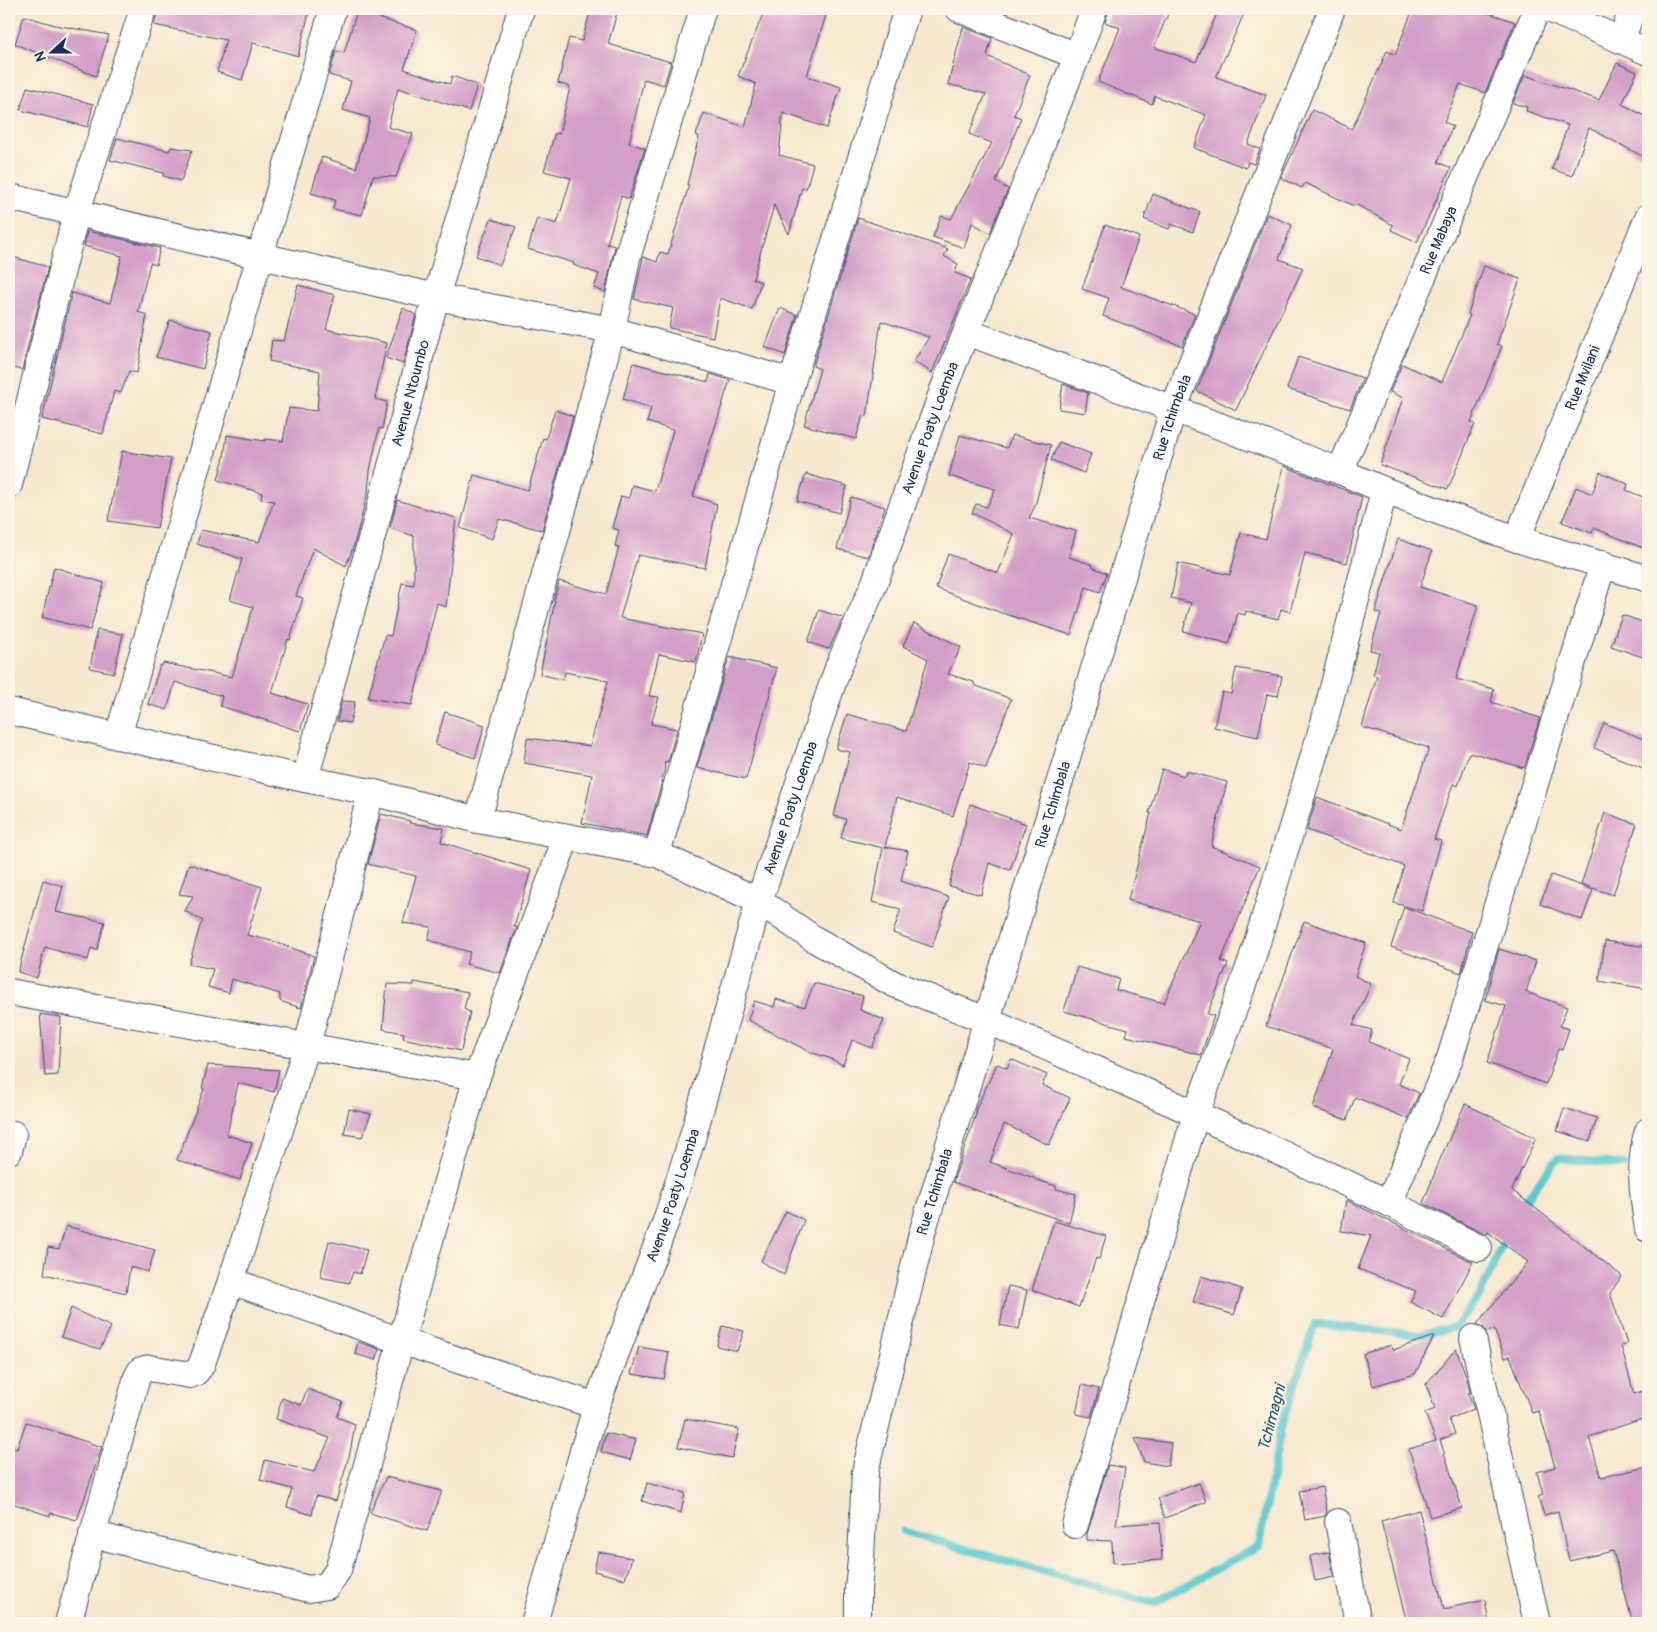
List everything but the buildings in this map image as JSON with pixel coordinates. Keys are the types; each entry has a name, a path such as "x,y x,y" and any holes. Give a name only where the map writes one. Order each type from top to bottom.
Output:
{"street":[{"path":"9,485 76,214 143,9"},
{"path":"118,736 333,9"},
{"name":"Avenue Ntoumbo","path":"304,779 379,511 436,297 521,9"},
{"path":"478,820 612,330 627,258 702,9"},
{"path":"657,854 792,382 907,9"},
{"path":"959,9 1077,56"},
{"name":"Avenue Poaty Loemba","path":"534,1623 596,1406 666,1221 692,1139 759,901 839,665 876,582 943,390 1077,56 1094,9"},
{"name":"Rue Tchimbala","path":"858,1623 858,1589 865,1472 922,1233 1172,410 1332,9"},
{"name":"Rue Mabaya","path":"1340,471 1537,9"},
{"path":"1549,9 1648,52"},
{"path":"1621,40 1632,9"},
{"path":"9,198 436,297 612,330 792,382"},
{"name":"Rue Mvilani","path":"1517,539 1648,217"},
{"path":"967,332 1172,410 1340,471 1384,491 1517,539 1603,564 1648,580"},
{"path":"1075,1525 1196,1114 1251,962 1316,747 1384,491"},
{"path":"1389,1203 1450,1058 1603,564"},
{"path":"9,711 304,779 370,792 478,820 657,854 759,901 814,939 894,984 986,1020 1196,1114 1389,1203 1479,1248"},
{"path":"68,1623 137,1377 141,1370 149,1368 190,1374 196,1372 200,1366 231,1281 308,1046 370,792"},
{"path":"92,1534 309,1589 327,1586 338,1570 400,1341 477,1077 566,838"},
{"path":"9,992 477,1077"},
{"path":"1648,1131 1644,1143 1643,1199 1648,1229"},
{"path":"231,1281 400,1341 596,1406"},
{"path":"1473,1338 1537,1623"},
{"path":"1338,1522 1358,1623"}],"waterway":[{"name":"Tchimagni","path":"1519,1208 1558,1158 1624,1165"},
{"name":"Tchimagni","path":"903,1531 1154,1603 1259,1546 1282,1423 1315,1324 1420,1335 1455,1327 1480,1295 1507,1234"}]}
